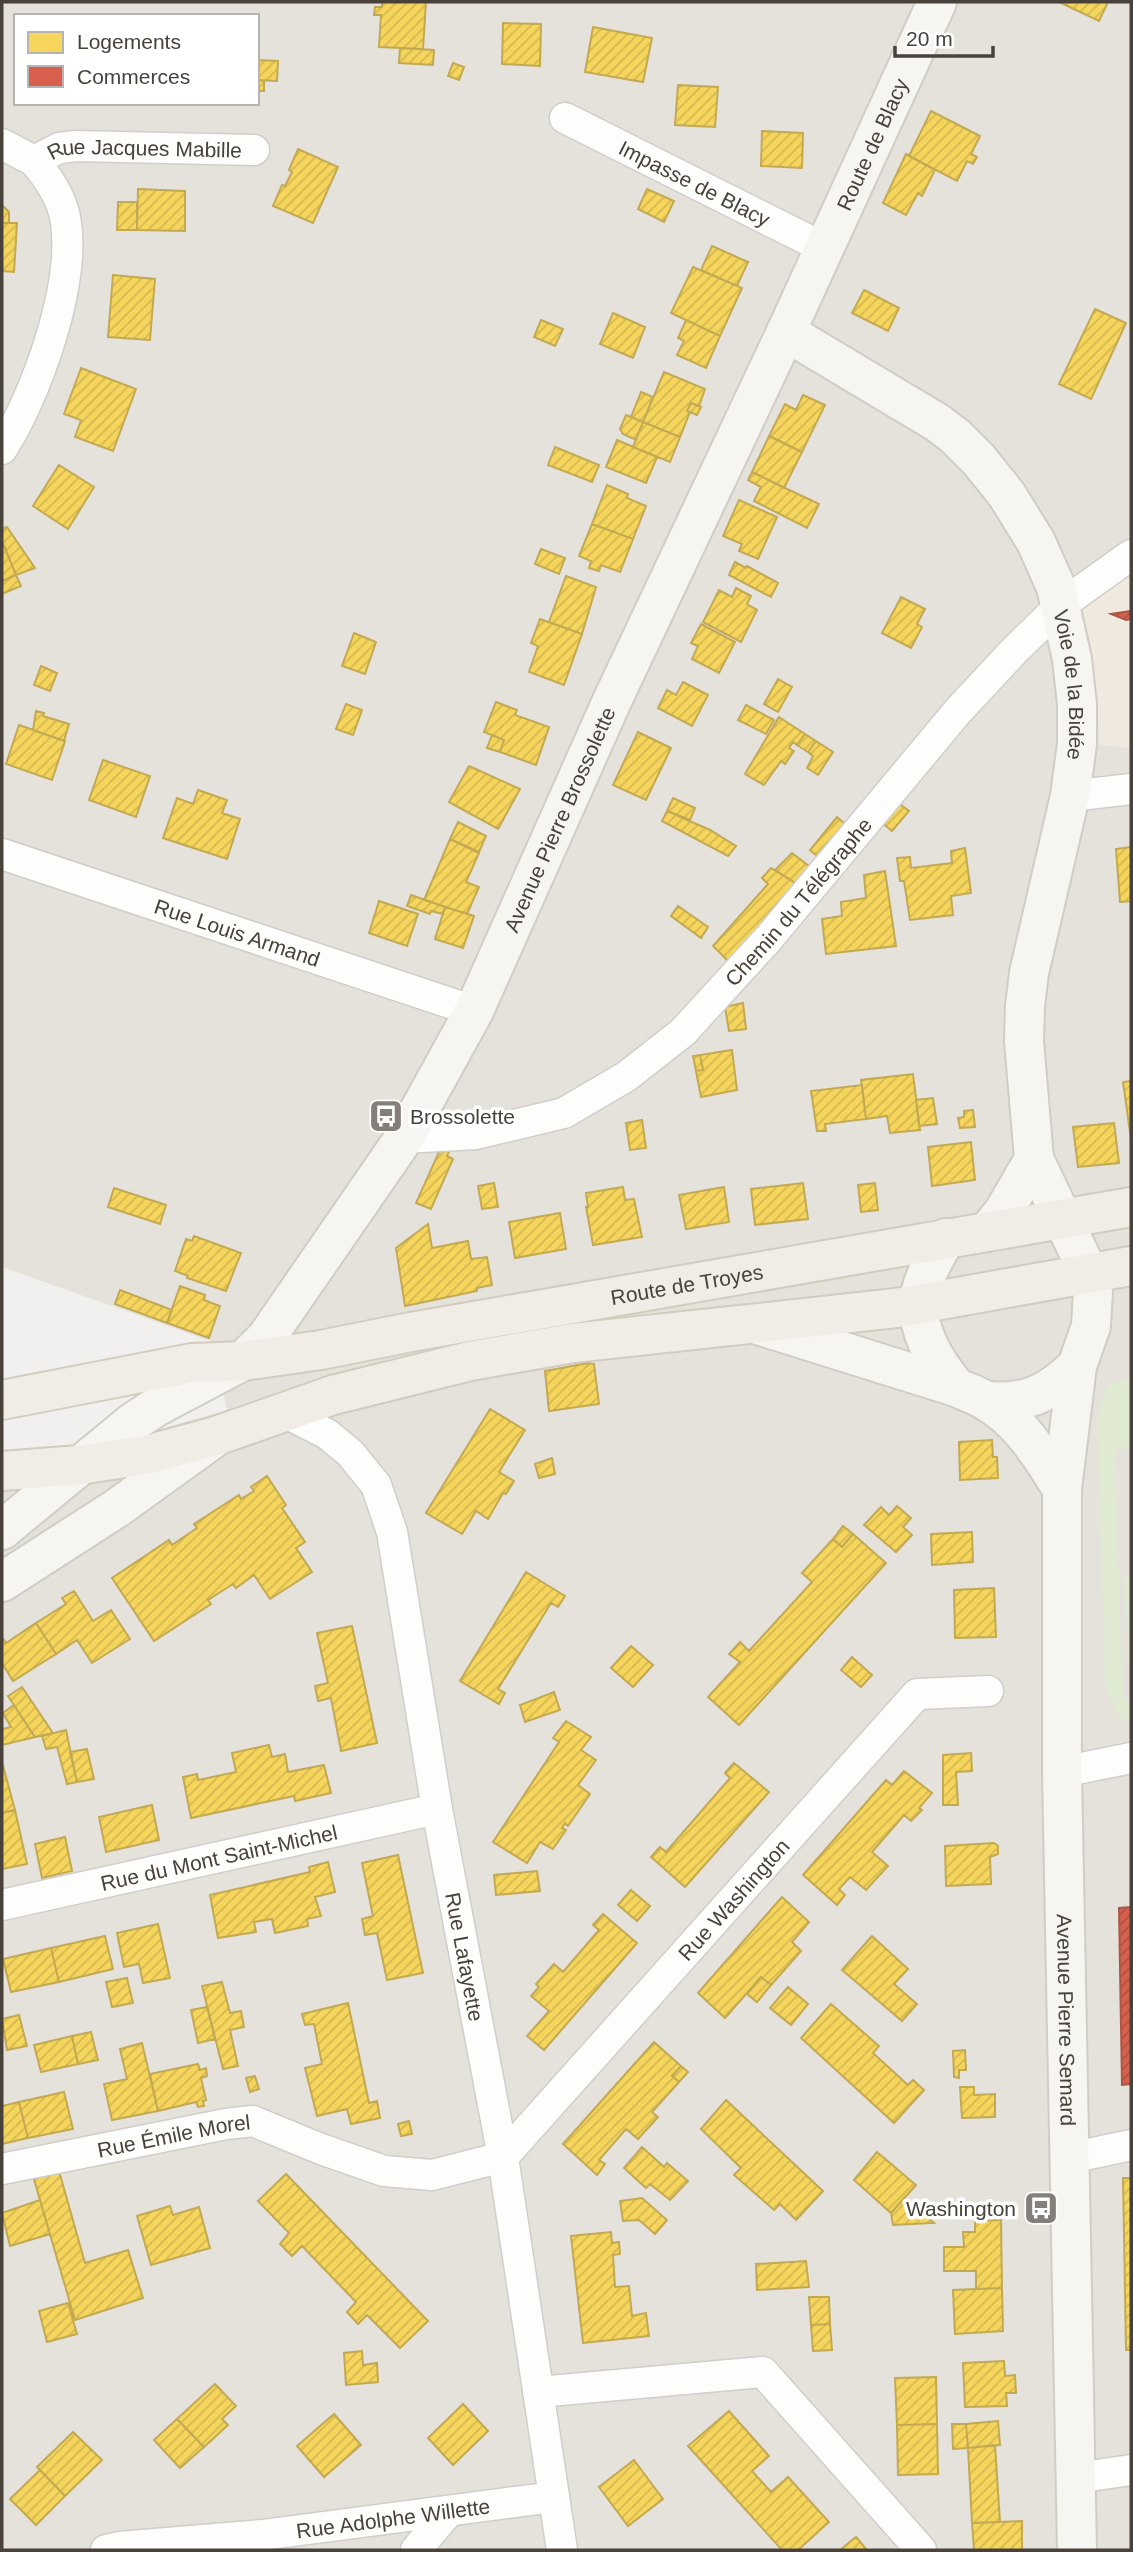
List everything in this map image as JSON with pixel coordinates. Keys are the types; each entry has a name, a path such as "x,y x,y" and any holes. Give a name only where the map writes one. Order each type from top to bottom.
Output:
{"main road":[{"name":"Route de Blacy","path":"824,248 937,2"},
{"name":"Avenue Pierre Brossolette","path":"2,1530 79,1465 156,1407 243,1361 266,1338 404,1138 474,1011 611,704 824,248"},
{"name":"Voie de la Bidée","path":"786,332 956,436 1014,507 1036,542 1061,605 1072,659 1077,704 1077,744 1070,796 1029,973 1024,1041 1034,1158 1063,1218"},
{"path":"988,1231 1009,1203 1034,1158"},
{"name":"Route de Troyes","path":"2,1400 192,1363 243,1361 321,1350 1131,1207"},
{"name":"Avenue Pierre Semard","path":"1063,1218 1089,1274 1093,1291 1091,1325 1077,1366 1062,1489 1062,1772 1077,2550"},
{"path":"946,1238 927,1273 919,1304 926,1340 940,1367 971,1394 1018,1425 1062,1489"},
{"path":"2,1471 79,1465 146,1455 216,1436 333,1395 470,1361 573,1343 758,1325 919,1304 1131,1266"},
{"path":"758,1325 971,1394 1012,1403 1037,1396 1057,1385 1077,1366"},
{"path":"2,1582 117,1508 216,1436"}],"street":[{"name":"Impasse de Blacy","path":"565,117 824,248"},
{"name":"Rue Jacques Mabille","path":"2,144 34,161 58,148 76,146 254,150"},
{"path":"2,449 29,393 57,321 64,288 66,222 59,198 49,178 34,161"},
{"name":"Chemin du Télégraphe","path":"404,1138 477,1134 564,1113 627,1076 683,1032 769,939 958,711 1061,605 1131,555"},
{"path":"1070,796 1131,789"},
{"name":"Rue Louis Armand","path":"2,854 474,1011"},
{"name":"Rue Lafayette","path":"284,1412 327,1434 351,1453 376,1485 392,1532 437,1809 503,2157 562,2550"},
{"name":"Rue Washington","path":"503,2157 917,1694 988,1691"},
{"path":"1062,1772 1131,1758"},
{"name":"Rue du Mont Saint-Michel","path":"2,1905 437,1809"},
{"name":"Rue Émile Morel","path":"2,2169 226,2124 253,2121 384,2171 432,2175 503,2157"},
{"path":"1070,2158 1131,2145"},
{"path":"538,2392 763,2372 921,2550"},
{"path":"1076,2479 1131,2470"},
{"name":"Rue Adolphe Willette","path":"106,2550 262,2535 554,2497"},
{"path":"416,2550 449,2511"}],"shaded area":[{"path":"2,2 1131,2 1131,2550 2,2550 2,1473 227,1410 213,1342 2,1267"},
{"path":"1131,563 1131,748 1100,745 1093,672 1076,604"}],"green space":[{"path":"1131,1379 1131,1448 1115,1450 1123,1700 1131,1701 1131,1723 1117,1714 1105,1688 1097,1421 1107,1384"},
{"path":"1124,1575 1131,1575 1131,1689 1130,1689"}],"building: Logements":[{"path":"382,2 426,2 423,49 379,47 381,15 374,15 375,7 382,7"},
{"path":"1059,2 1108,2 1099,21"},
{"path":"503,23 541,24 540,66 502,64"},
{"path":"593,27 652,38 643,82 585,72"},
{"path":"400,48 434,50 433,65 399,63"},
{"path":"259,60 278,61 277,81 259,80"},
{"path":"453,63 464,67 459,80 448,76"},
{"path":"259,80 264,81 264,91 259,91"},
{"path":"678,85 718,87 715,127 675,125"},
{"path":"931,111 980,136 971,154 977,157 973,164 967,161 957,181 909,156"},
{"path":"762,131 803,133 802,168 761,166"},
{"path":"298,149 338,167 313,223 273,206 282,185 285,186 292,172 289,170"},
{"path":"906,154 935,170 922,196 918,193 906,215 883,203"},
{"path":"138,189 185,191 185,231 137,230"},
{"path":"647,189 674,201 664,222 638,209"},
{"path":"118,202 137,202 137,230 117,230"},
{"path":"2,205 9,212 9,223 2,223"},
{"path":"2,223 17,223 14,272 2,271"},
{"path":"712,246 748,262 737,286 701,270"},
{"path":"693,267 742,288 720,336 671,313"},
{"path":"113,275 155,279 150,340 108,337"},
{"path":"864,290 899,308 888,331 852,313"},
{"path":"1095,309 1126,323 1091,399 1059,384"},
{"path":"613,313 645,327 633,358 600,344"},
{"path":"541,320 563,329 555,346 534,337"},
{"path":"686,320 720,336 706,368 677,355 684,341 678,338"},
{"path":"81,368 136,389 113,451 75,437 81,420 64,414"},
{"path":"664,372 705,389 699,406 691,403 680,437 643,422"},
{"path":"641,392 653,397 643,422 631,417"},
{"path":"803,395 825,405 802,452 769,436 785,404 796,410"},
{"path":"691,403 701,407 697,415 687,411"},
{"path":"626,415 643,422 636,440 623,434 620,429"},
{"path":"643,422 680,437 670,462 633,447"},
{"path":"769,436 802,452 784,488 752,472"},
{"path":"617,440 657,457 646,483 606,467"},
{"path":"555,447 599,465 592,482 548,465"},
{"path":"59,465 94,487 68,529 33,506"},
{"path":"752,472 819,504 807,528 754,501 761,487 748,480"},
{"path":"607,485 646,506 633,539 592,524"},
{"path":"739,500 777,517 758,559 739,551 742,544 723,536"},
{"path":"592,524 633,539 620,572 601,565 599,571 589,568 591,561 579,556"},
{"path":"7,527 35,568 16,575 2,541 2,529"},
{"path":"2,541 16,575 2,581"},
{"path":"541,549 565,558 559,574 535,564"},
{"path":"735,562 778,583 771,597 729,575"},
{"path":"16,575 21,586 2,594 2,581"},
{"path":"566,576 596,587 582,634 549,622"},
{"path":"736,588 751,596 747,604 757,610 741,642 703,622 719,590 732,597"},
{"path":"901,597 925,609 917,624 922,627 911,648 882,633"},
{"path":"540,619 582,634 564,685 529,672 538,646 531,643"},
{"path":"701,624 735,642 719,673 692,659 698,646 691,643"},
{"path":"354,633 376,642 365,674 342,666"},
{"path":"41,666 57,673 50,691 34,685"},
{"path":"778,679 792,687 778,712 764,704"},
{"path":"683,682 708,695 692,726 658,708 667,690 676,695"},
{"path":"496,702 517,710 515,715 549,727 536,765 500,752 504,740 484,732"},
{"path":"346,704 362,710 353,735 336,729"},
{"path":"746,705 774,720 766,734 738,720"},
{"path":"36,711 69,724 64,741 33,730"},
{"path":"779,717 805,734 797,745 793,742 789,748 794,751 785,764 781,761 764,785 745,774"},
{"path":"19,725 65,741 52,780 6,764"},
{"path":"638,732 671,748 646,800 613,785"},
{"path":"805,734 816,741 808,752 797,745"},
{"path":"492,735 504,740 500,752 487,748"},
{"path":"816,741 833,752 818,775 807,768 813,756 808,752"},
{"path":"103,760 150,776 136,817 89,800"},
{"path":"469,766 520,789 498,829 449,802"},
{"path":"198,790 227,800 222,813 240,819 227,859 163,838 177,798 193,804"},
{"path":"673,798 695,808 690,820 667,811"},
{"path":"897,802 909,811 892,831 880,821"},
{"path":"667,811 710,830 736,846 728,856 662,821"},
{"path":"837,817 850,828 822,860 810,850"},
{"path":"458,822 486,836 479,852 450,839"},
{"path":"450,839 479,853 466,882 479,887 467,914 424,900"},
{"path":"1131,847 1131,901 1120,902 1116,849"},
{"path":"965,848 971,893 951,896 953,915 910,920 904,881 900,881 897,858 910,857 911,868 952,863 951,851"},
{"path":"792,853 814,870 800,886 775,870"},
{"path":"771,868 800,886 731,964 713,946 768,884 762,878"},
{"path":"885,871 896,946 826,954 822,919 842,916 841,902 866,898 864,875"},
{"path":"411,895 445,907 443,914 431,911 430,914 407,906"},
{"path":"379,901 418,914 407,946 369,933"},
{"path":"678,906 708,927 701,938 671,916"},
{"path":"445,907 474,916 463,948 435,939"},
{"path":"743,1003 746,1029 729,1031 725,1007"},
{"path":"732,1050 737,1090 701,1097 696,1071 703,1070 700,1055"},
{"path":"700,1055 703,1070 696,1071 693,1056"},
{"path":"913,1074 920,1130 890,1133 887,1116 866,1119 861,1080"},
{"path":"1131,1081 1131,1139 1123,1082"},
{"path":"862,1085 866,1119 825,1124 826,1131 817,1131 811,1091"},
{"path":"933,1098 937,1124 919,1126 916,1100"},
{"path":"973,1110 975,1127 960,1128 958,1118 964,1117 964,1111"},
{"path":"642,1120 646,1148 630,1150 626,1123"},
{"path":"1114,1123 1119,1163 1078,1167 1073,1127"},
{"path":"971,1142 975,1180 932,1186 928,1147"},
{"path":"450,1149 447,1156 453,1159 431,1209 416,1203 439,1152"},
{"path":"494,1183 498,1207 482,1209 478,1186"},
{"path":"803,1183 808,1219 755,1225 751,1189"},
{"path":"875,1183 878,1210 861,1212 858,1185"},
{"path":"623,1187 625,1200 634,1199 642,1237 593,1245 586,1193"},
{"path":"724,1187 729,1222 686,1229 679,1195"},
{"path":"114,1188 166,1205 160,1224 108,1207"},
{"path":"560,1213 566,1249 515,1258 509,1222"},
{"path":"428,1224 432,1248 468,1241 471,1259 487,1257 492,1285 477,1288 477,1291 405,1306 396,1248"},
{"path":"194,1236 241,1253 226,1291 187,1278 188,1276 175,1271 186,1239 192,1241"},
{"path":"180,1286 205,1295 204,1300 220,1306 209,1338 167,1323"},
{"path":"120,1290 172,1310 167,1323 115,1304"},
{"path":"594,1364 599,1404 549,1411 545,1371"},
{"path":"490,1409 525,1430 499,1472 514,1481 506,1494 503,1493 488,1519 476,1511 462,1534 426,1513"},
{"path":"992,1440 993,1457 997,1457 998,1478 960,1480 959,1442"},
{"path":"552,1458 555,1474 539,1478 535,1464"},
{"path":"267,1476 286,1505 282,1508 305,1542 296,1548 312,1572 270,1599 254,1575 236,1588 233,1584 208,1600 211,1604 154,1641 112,1578 169,1540 172,1545 197,1528 194,1524 239,1495 241,1499 254,1491 251,1487"},
{"path":"897,1506 911,1518 903,1527 912,1535 896,1552 864,1525 881,1507 889,1515"},
{"path":"843,1526 853,1534 842,1547 833,1539"},
{"path":"972,1532 973,1562 932,1565 931,1534"},
{"path":"853,1534 886,1563 739,1725 708,1697 740,1662 729,1654 740,1642 749,1651 812,1582 802,1573 833,1539 842,1547"},
{"path":"526,1572 565,1596 558,1607 551,1603 498,1689 505,1693 499,1704 460,1681"},
{"path":"994,1588 996,1637 955,1638 954,1590"},
{"path":"74,1591 93,1621 111,1610 130,1639 92,1663 77,1640 56,1654 36,1623 66,1604 62,1598"},
{"path":"36,1623 56,1654 13,1681 2,1663 2,1637 6,1643"},
{"path":"352,1626 377,1743 341,1751 331,1698 318,1701 315,1686 328,1683 317,1633"},
{"path":"631,1646 653,1665 633,1687 611,1668"},
{"path":"852,1657 872,1675 861,1687 841,1670"},
{"path":"22,1687 53,1733 35,1737 8,1696"},
{"path":"554,1692 560,1710 525,1722 520,1705"},
{"path":"14,1705 35,1737 2,1745 2,1729 11,1727 3,1713"},
{"path":"566,1721 591,1737 581,1750 596,1760 578,1785 590,1794 568,1826 565,1823 562,1828 566,1830 553,1849 540,1842 527,1863 493,1842 559,1742 553,1738"},
{"path":"66,1730 77,1782 67,1784 57,1747 46,1749 42,1736"},
{"path":"269,1745 272,1757 285,1754 288,1772 324,1765 331,1793 295,1801 294,1796 191,1818 183,1777 197,1774 198,1780 236,1772 232,1753"},
{"path":"87,1749 94,1779 77,1782 70,1752"},
{"path":"971,1753 972,1771 956,1772 958,1805 943,1805 943,1755"},
{"path":"2,1762 15,1810 2,1813"},
{"path":"734,1763 769,1792 685,1887 651,1857 660,1847 666,1852 730,1778 725,1773"},
{"path":"904,1771 932,1793 919,1808 922,1810 911,1821 904,1815 872,1852 888,1866 866,1890 850,1877 839,1889 845,1895 837,1905 803,1875 886,1780 892,1785"},
{"path":"152,1805 159,1840 106,1852 99,1817"},
{"path":"15,1810 27,1864 2,1869 2,1813"},
{"path":"65,1837 72,1871 42,1878 35,1844"},
{"path":"994,1843 998,1846 998,1854 990,1857 991,1884 946,1886 945,1846"},
{"path":"398,1855 423,1973 387,1980 377,1933 365,1935 362,1919 373,1916 362,1863"},
{"path":"328,1862 335,1892 315,1897 321,1916 307,1919 308,1926 275,1933 272,1919 254,1922 256,1932 218,1938 210,1895 310,1872 309,1867"},
{"path":"537,1871 540,1891 496,1895 494,1875"},
{"path":"631,1890 650,1906 637,1921 618,1905"},
{"path":"782,1897 809,1922 792,1942 801,1951 771,1985 761,1977 725,2018 698,1993"},
{"path":"603,1914 637,1943 544,2050 527,2036 549,2011 531,1996 539,1987 536,1984 554,1964 563,1972 599,1930 593,1925"},
{"path":"158,1924 170,1978 143,1983 139,1964 124,1967 117,1933"},
{"path":"105,1936 113,1969 59,1982 51,1948"},
{"path":"872,1936 908,1969 894,1984 917,2004 902,2021 842,1970"},
{"path":"51,1948 59,1982 11,1992 3,1959"},
{"path":"761,1977 771,1985 757,2002 747,1994"},
{"path":"127,1978 133,2003 112,2007 106,1982"},
{"path":"222,1982 230,2013 241,2011 244,2027 230,2030 238,2066 223,2069 202,1986"},
{"path":"788,1987 808,2004 791,2025 770,2008"},
{"path":"348,2003 369,2103 377,2101 380,2118 351,2124 347,2109 317,2116 305,2068 322,2064 314,2024 305,2025 302,2014"},
{"path":"831,2004 879,2046 873,2053 908,2085 913,2080 924,2090 894,2123 801,2038"},
{"path":"207,2007 215,2039 198,2043 191,2010"},
{"path":"19,2015 27,2046 7,2050 2,2019"},
{"path":"91,2032 98,2060 78,2064 72,2036"},
{"path":"72,2036 78,2064 41,2072 34,2045"},
{"path":"654,2042 681,2066 672,2076 679,2082 652,2112 658,2117 638,2139 626,2129 599,2160 605,2164 597,2175 563,2144"},
{"path":"142,2043 158,2111 112,2120 104,2084 127,2079 120,2049"},
{"path":"965,2050 966,2070 959,2070 959,2078 954,2077 953,2051"},
{"path":"198,2064 200,2070 206,2068 207,2076 201,2078 206,2100 203,2101 204,2106 198,2107 196,2102 158,2111 150,2074"},
{"path":"681,2066 688,2072 679,2082 672,2076"},
{"path":"255,2076 259,2089 250,2092 246,2078"},
{"path":"960,2087 974,2087 974,2095 995,2094 995,2117 962,2118"},
{"path":"64,2092 73,2129 28,2138 19,2102"},
{"path":"726,2100 823,2191 796,2220 780,2204 774,2210 734,2175 741,2168 701,2129"},
{"path":"19,2102 28,2138 2,2144 2,2106"},
{"path":"409,2121 412,2134 401,2136 398,2124"},
{"path":"642,2147 664,2167 667,2163 688,2181 670,2200 650,2184 646,2188 624,2168"},
{"path":"877,2152 916,2185 891,2213 854,2180"},
{"path":"59,2171 85,2263 128,2250 143,2298 75,2320 33,2176"},
{"path":"286,2174 428,2321 400,2348 367,2315 358,2324 347,2312 356,2302 302,2246 292,2256 280,2244 289,2233 258,2201"},
{"path":"1123,2178 1131,2178 1131,2350 1126,2350"},
{"path":"642,2198 667,2220 655,2234 639,2220 623,2221 620,2201"},
{"path":"904,2198 934,2223 893,2225 891,2213"},
{"path":"40,2200 50,2234 10,2246 2,2213"},
{"path":"170,2206 173,2215 199,2207 210,2248 151,2265 137,2216"},
{"path":"1001,2220 1002,2288 976,2289 976,2271 944,2271 944,2247 964,2247 963,2232 975,2232 975,2221"},
{"path":"611,2232 612,2243 619,2242 620,2254 613,2255 615,2287 629,2286 632,2316 646,2313 649,2336 583,2343 571,2236"},
{"path":"806,2261 809,2287 757,2290 756,2264"},
{"path":"1002,2288 1003,2331 955,2334 953,2290"},
{"path":"809,2297 829,2297 830,2324 811,2325"},
{"path":"68,2303 77,2334 47,2342 39,2311"},
{"path":"830,2324 832,2350 813,2351 811,2325"},
{"path":"362,2351 363,2365 377,2363 378,2382 346,2385 344,2353"},
{"path":"1004,2361 1005,2376 1015,2375 1016,2393 1006,2393 1007,2406 965,2407 963,2363"},
{"path":"936,2377 937,2424 897,2425 895,2378"},
{"path":"215,2384 236,2406 222,2419 228,2425 204,2447 177,2419"},
{"path":"463,2404 488,2431 453,2465 428,2438"},
{"path":"729,2411 769,2456 752,2471 771,2492 788,2477 829,2522 798,2550 782,2550 688,2446"},
{"path":"334,2414 361,2445 324,2477 297,2446"},
{"path":"177,2419 204,2447 180,2468 154,2440"},
{"path":"998,2421 1000,2445 968,2448 966,2424"},
{"path":"937,2424 938,2474 898,2475 897,2425"},
{"path":"952,2424 966,2424 968,2448 953,2449"},
{"path":"73,2432 102,2460 65,2496 37,2467"},
{"path":"995,2445 1000,2522 972,2523 968,2448"},
{"path":"634,2460 663,2499 628,2526 599,2487"},
{"path":"40,2470 65,2496 36,2525 10,2499"},
{"path":"1022,2521 1022,2550 974,2550 972,2523"},
{"path":"856,2537 867,2550 840,2550"}],"building: Commerces":[{"path":"1131,611 1131,619 1126,620 1111,614"},
{"path":"1131,1907 1131,2084 1122,2085 1119,1908"}],"place":[{"name":"Brossolette","path":"386,1116"},
{"name":"Washington","path":"1041,2208"}]}
